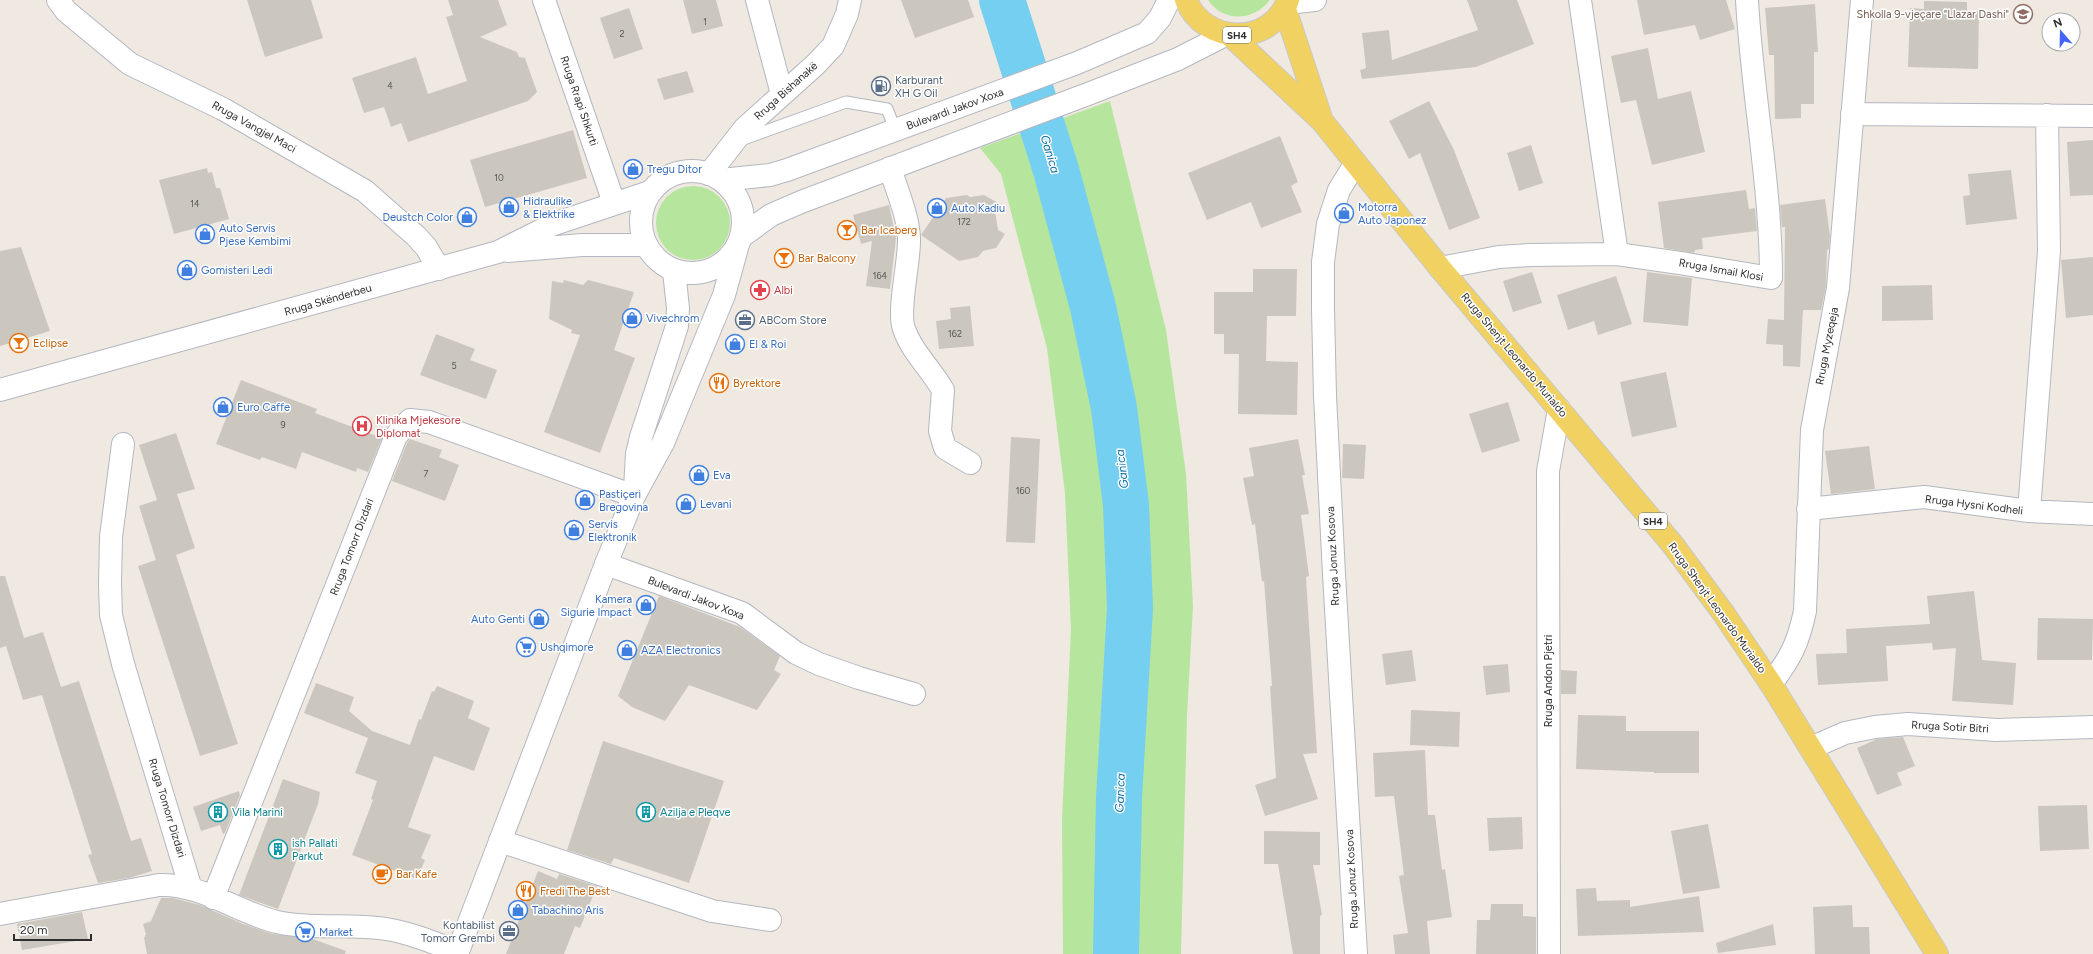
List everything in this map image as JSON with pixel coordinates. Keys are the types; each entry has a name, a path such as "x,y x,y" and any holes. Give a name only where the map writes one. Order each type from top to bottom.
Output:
{"main road":[{"name":"SH4","path":"1186,0 1193,13 1203,23 1215,30 1229,35 1241,35 1261,30 1278,17 1287,4"},
{"name":"Rruga Shenjt Leonardo Murialdo","path":"1287,4 1322,121"},
{"name":"Rruga Shenjt Leonardo Murialdo","path":"1229,35 1322,121 1440,268 1673,545 1724,614 1771,684 1938,954"}],"street":[{"name":"Rruga Vangjel Maci","path":"58,0 66,11 130,64 223,109 365,191 416,236 426,247 439,269"},
{"name":"Rruga Rrapi Shkurti","path":"544,0 614,203"},
{"path":"757,0 782,94"},
{"name":"Rruga Bishanakë","path":"715,177 731,143 744,129 816,64 833,46 847,14 850,0"},
{"name":"Bulevardi Jakov Xoxa","path":"715,177 770,175 896,131 1077,63 1147,33 1160,18 1169,0"},
{"path":"1287,4 1315,0"},
{"path":"1580,0 1616,254"},
{"name":"Rruga Ismail Klosi","path":"1440,268 1499,257 1530,255 1616,254 1771,278 1767,188 1747,0"},
{"name":"Rruga Myzeqeja","path":"1771,684 1787,662 1800,638 1805,611 1812,430 1838,288 1862,0"},
{"path":"0,914 173,885 191,889 278,922 386,929 414,935 458,953 606,564 634,496 663,443 724,295 739,242 744,224 738,198 730,188 715,177 698,171 677,173 658,184 650,192 645,202 640,224 646,245 657,261 674,271 698,274 709,271 725,262 739,242 771,215 890,168 1178,59 1229,35"},
{"path":"1852,114 2093,116"},
{"path":"2029,511 2049,251 2047,115"},
{"name":"Rruga Jonuz Kosova","path":"1355,164 1339,190 1328,224 1323,262 1323,309 1325,396 1334,581 1356,954"},
{"path":"890,168 908,226 909,240 902,311 903,328 917,354 943,390 940,431 945,448 970,463"},
{"name":"Rruga Skënderbeu","path":"0,390 498,252 535,231 650,192"},
{"path":"498,252 582,245 646,245"},
{"path":"634,496 637,454 641,437 677,326 678,308 674,271"},
{"name":"Rruga Andon Pjetri","path":"1549,954 1548,471 1559,409"},
{"name":"Rruga Tomorr Dizdari","path":"213,898 396,436 410,420 429,422 634,496"},
{"name":"Rruga Tomorr Dizdari","path":"123,444 111,537 111,615 123,664 191,889"},
{"name":"Rruga Hysni Kodheli","path":"1808,509 1924,498 2029,511 2093,514"},
{"name":"Bulevardi Jakov Xoxa","path":"606,564 742,613 796,653 820,664 859,678 914,694"},
{"name":"Rruga Sotir Bitri","path":"1811,748 1845,733 1875,727 1908,724 1998,730 2093,728"},
{"path":"500,840 712,911 770,920"}],"lane":[{"path":"731,143 846,102 887,109 896,131"}],"green space":[{"path":"1208,0 1270,0 1256,12 1248,15 1230,16 1222,13"},
{"path":"1110,101 1166,330 1186,474 1193,606 1187,715 1181,954 1063,954 1062,819 1071,629 1065,493 1047,348 1001,174 980,148"},
{"path":"693,186 714,192 724,202 730,223 724,244 714,254 693,260 672,254 662,244 656,223 662,202 672,192"}],"building":[{"path":"247,0 311,0 323,38 265,57"},
{"path":"448,0 498,0 507,25 480,37 517,52 519,57 525,58 537,92 528,101 408,142 401,123 391,127 384,107 364,113 352,78 416,57 428,94 467,81 446,17 453,15"},
{"path":"683,0 716,0 723,26 692,34"},
{"path":"901,0 968,0 974,17 915,38"},
{"path":"1467,0 1517,0 1534,44 1476,67 1362,79 1360,70 1366,68 1362,33 1389,30 1392,60 1478,30"},
{"path":"1637,0 1726,0 1735,29 1700,40 1695,25 1644,35"},
{"path":"1924,1 1967,2 1967,11 1979,11 1978,69 1908,67 1910,8 1924,9"},
{"path":"1815,4 1818,52 1814,52 1814,104 1801,104 1801,118 1775,119 1774,55 1769,55 1765,8"},
{"path":"629,8 643,49 614,59 600,18"},
{"path":"1648,48 1658,99 1691,91 1705,152 1652,165 1636,100 1621,103 1611,56"},
{"path":"687,71 694,92 664,100 657,79"},
{"path":"1429,101 1454,150 1480,218 1449,230 1420,153 1409,159 1389,121"},
{"path":"573,130 587,178 485,207 470,160"},
{"path":"1280,136 1298,182 1291,186 1302,212 1261,228 1251,202 1207,220 1188,173"},
{"path":"2093,140 2093,195 2070,196 2067,142"},
{"path":"1531,145 1543,183 1519,191 1507,153"},
{"path":"207,168 208,173 212,172 216,188 220,188 229,219 174,234 159,180"},
{"path":"2011,170 2017,219 1966,225 1963,196 1970,195 1968,174"},
{"path":"1746,190 1749,209 1755,208 1757,231 1702,238 1703,249 1695,250 1694,253 1664,248 1658,202"},
{"path":"967,195 970,197 984,195 1000,204 995,211 998,230 1005,234 996,248 983,251 978,257 959,261 921,235 946,198"},
{"path":"1825,199 1830,236 1829,249 1827,250 1826,286 1821,310 1803,310 1800,367 1783,366 1783,345 1766,344 1768,319 1784,320 1785,227 1782,227 1780,205"},
{"path":"889,205 896,238 890,289 866,286 872,241 861,244 853,215"},
{"path":"21,247 50,331 0,346 0,251"},
{"path":"2093,257 2093,315 2066,318 2061,260"},
{"path":"1253,269 1297,269 1296,316 1267,316 1266,361 1298,362 1297,415 1238,414 1239,354 1224,354 1224,334 1214,334 1214,292 1253,292"},
{"path":"1532,272 1542,303 1513,312 1503,281"},
{"path":"1647,272 1692,278 1688,326 1643,322"},
{"path":"1616,276 1632,324 1598,335 1594,321 1568,330 1557,295"},
{"path":"564,280 583,285 588,280 634,292 614,350 635,358 600,453 544,432 580,335 571,333 572,330 549,319 552,281 563,283"},
{"path":"1932,285 1933,320 1882,321 1882,286"},
{"path":"970,306 974,346 939,349 936,321 951,319 950,308"},
{"path":"436,334 475,349 470,360 497,370 486,399 420,375"},
{"path":"1666,372 1677,427 1632,437 1620,382"},
{"path":"241,380 317,409 315,413 382,438 368,472 357,468 356,472 302,452 296,469 262,457 260,460 216,444"},
{"path":"1508,402 1520,441 1482,453 1469,414"},
{"path":"176,433 195,489 177,494 195,548 176,555 238,744 200,756 138,566 156,560 139,506 157,500 139,445"},
{"path":"1011,437 1040,439 1035,543 1006,542"},
{"path":"410,439 442,450 439,457 459,465 445,501 392,481"},
{"path":"1298,439 1305,475 1302,475 1309,514 1301,515 1309,576 1306,577 1317,753 1303,754 1318,799 1265,816 1255,785 1276,778 1270,686 1272,686 1264,581 1262,582 1255,524 1252,525 1243,478 1254,476 1249,448"},
{"path":"1343,444 1366,445 1364,479 1342,478"},
{"path":"1869,446 1875,489 1831,494 1825,451"},
{"path":"0,576 5,576 24,638 43,632 61,687 79,681 131,841 141,838 152,871 129,878 98,883 88,855 92,854 42,695 23,700 6,646 0,648"},
{"path":"1974,591 1982,660 2016,663 2013,705 1952,701 1956,648 1933,650 1932,643 1886,646 1888,681 1818,685 1816,654 1847,653 1846,629 1930,624 1927,596"},
{"path":"659,596 740,627 780,656 774,670 781,674 757,710 689,685 665,721 632,707 618,696"},
{"path":"2038,618 2093,619 2092,660 2037,660"},
{"path":"1412,650 1416,681 1386,685 1382,654"},
{"path":"1508,664 1510,692 1486,695 1483,666"},
{"path":"1561,670 1577,671 1576,694 1561,694"},
{"path":"316,683 354,697 349,711 372,731 410,745 419,719 421,720 432,691 434,692 437,686 474,701 468,718 490,728 474,771 434,756 408,827 431,835 421,858 425,860 417,879 352,855 373,800 371,799 377,781 355,773 368,738 304,713"},
{"path":"1411,710 1460,712 1459,747 1410,745"},
{"path":"1578,715 1626,716 1626,731 1699,731 1699,773 1654,773 1576,769"},
{"path":"1903,737 1915,766 1897,773 1902,785 1877,795 1857,748 1877,739"},
{"name":"Azilja e Pleqve","path":"603,741 724,781 689,883 614,858 611,864 567,850"},
{"path":"1425,750 1428,815 1435,815 1442,870 1445,869 1452,917 1427,921 1430,954 1395,954 1393,935 1408,933 1399,876 1404,875 1394,796 1375,797 1373,753"},
{"name":"ish Pallati Parkut","path":"283,779 320,792 318,804 278,909 239,895"},
{"name":"Vila Marini","path":"239,791 240,795 225,833 223,834 220,825 201,831 193,807"},
{"path":"2087,805 2089,849 2040,851 2038,806"},
{"path":"1522,817 1523,849 1489,851 1487,818"},
{"path":"1708,824 1720,888 1683,894 1671,831"},
{"path":"1264,831 1320,832 1320,865 1313,865 1322,915 1320,916 1320,954 1293,954 1278,864 1264,864"},
{"path":"538,871 557,879 559,874 597,886 580,928 575,926 564,954 506,954"},
{"path":"1596,888 1597,901 1630,900 1630,907 1699,896 1704,932 1578,936 1576,889"},
{"path":"161,898 173,898 200,905 243,924 273,934 310,938 346,951 345,954 147,954 144,938 146,934 143,924 151,921"},
{"path":"1491,904 1523,904 1523,916 1536,917 1536,954 1476,954 1477,920 1490,920"},
{"path":"1852,905 1853,927 1869,927 1870,954 1815,954 1813,907"},
{"path":"82,912 88,939 22,950 17,924"},
{"path":"1773,924 1776,945 1718,953 1716,943"}],"waterway":[{"name":"Ganica","path":"1002,0 1056,170 1093,307 1114,408 1126,505 1130,608 1119,798 1116,954"}],"place":[{"name":"Shkolla 9-vjeçare \"Llazar Dashi\"","path":"2023,14"},
{"name":"Karburant XH G Oil","path":"881,86"},
{"name":"Tregu Ditor","path":"633,169"},
{"name":"Hidraulike & Elektrike","path":"509,207"},
{"name":"Auto Kadiu","path":"937,208"},
{"name":"Motorra Auto Japonez","path":"1344,213"},
{"name":"Deustch Color","path":"467,217"},
{"name":"Bar Iceberg","path":"847,230"},
{"name":"Auto Servis Pjese Kembimi","path":"205,234"},
{"name":"Bar Balcony","path":"784,258"},
{"name":"Gomisteri Ledi","path":"187,270"},
{"name":"Albi","path":"760,290"},
{"name":"Vivechrom","path":"632,318"},
{"name":"ABCom Store","path":"745,320"},
{"name":"Eclipse","path":"19,343"},
{"name":"El & Roi","path":"735,344"},
{"name":"Byrektore","path":"719,383"},
{"name":"Euro Caffe","path":"223,407"},
{"name":"Klinika Mjekesore Diplomat","path":"362,426"},
{"name":"Eva","path":"699,475"},
{"name":"Pastiçeri Bregovina","path":"585,500"},
{"name":"Levani","path":"686,504"},
{"name":"Servis Elektronik","path":"574,530"},
{"name":"Kamera Sigurie Impact","path":"646,605"},
{"name":"Auto Genti","path":"539,619"},
{"name":"Ushqimore","path":"526,647"},
{"name":"AZA Electronics","path":"627,650"},
{"name":"Vila Marini","path":"218,812"},
{"name":"Azilja e Pleqve","path":"646,812"},
{"name":"ish Pallati Parkut","path":"278,849"},
{"name":"Bar Kafe","path":"382,874"},
{"name":"Fredi The Best","path":"526,891"},
{"name":"Tabachino Aris","path":"518,910"},
{"name":"Kontabilist Tomorr Grembi","path":"509,931"},
{"name":"Market","path":"305,932"}]}
